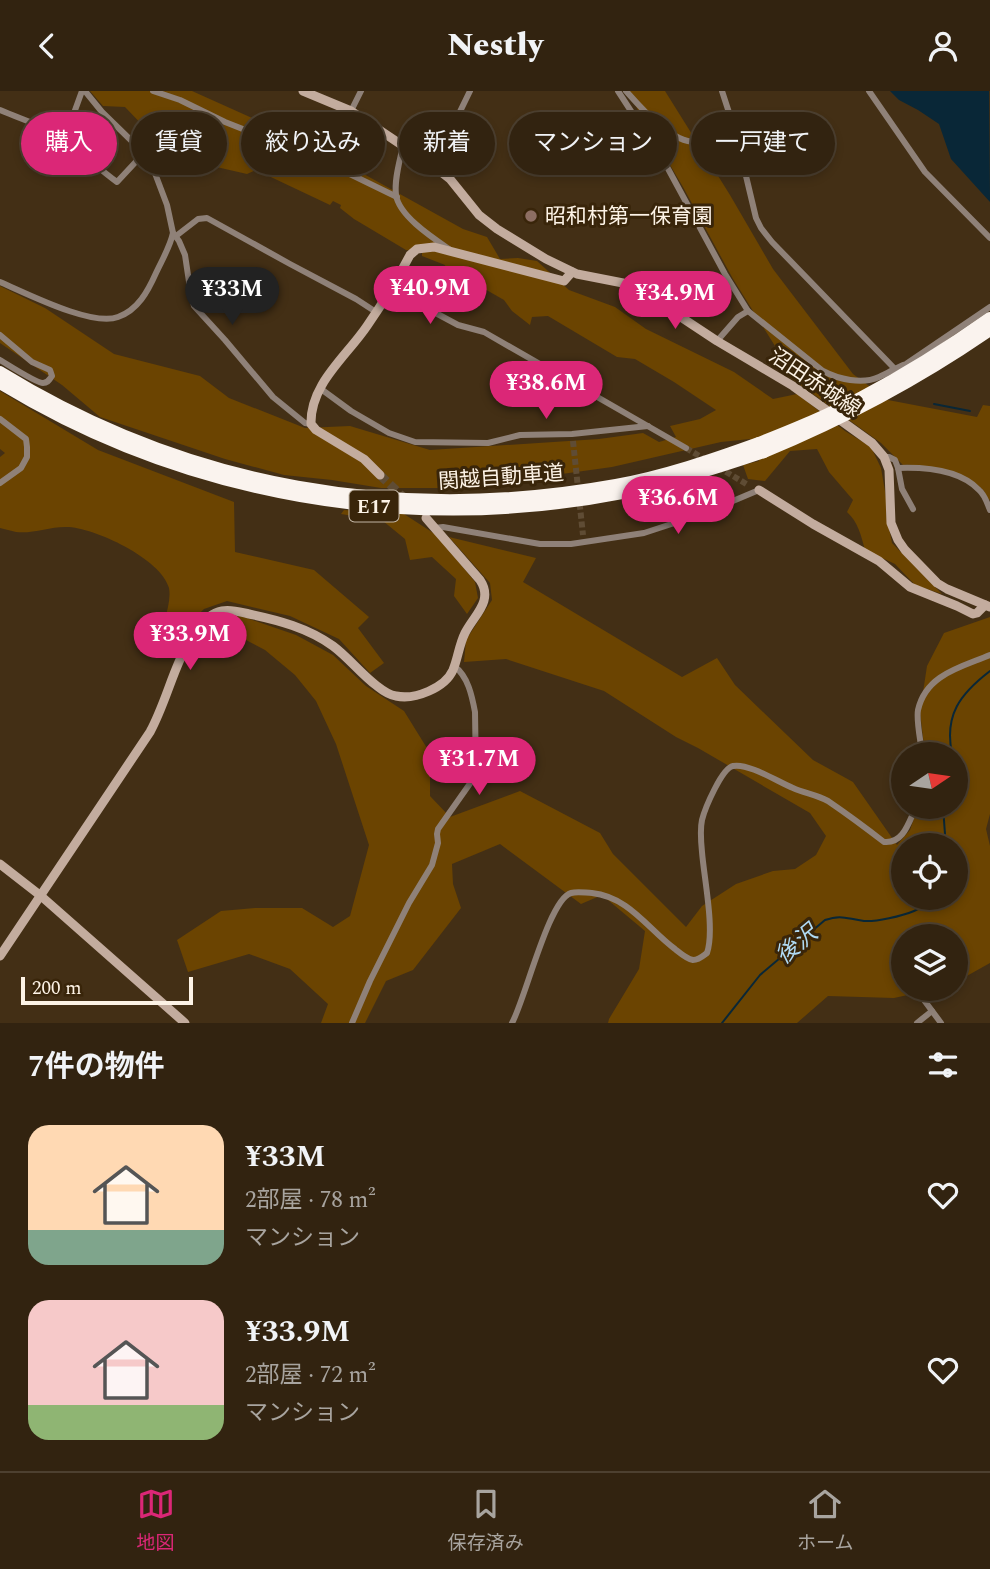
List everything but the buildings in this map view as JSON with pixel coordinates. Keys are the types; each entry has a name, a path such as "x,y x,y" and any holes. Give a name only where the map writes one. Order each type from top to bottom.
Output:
{"highway":[{"name":"関越自動車道","path":"0,372 44,398 105,428 216,468 301,488 387,499 473,501 519,498 618,484 761,448 861,398 990,318"},
{"name":"関越自動車道","path":"0,383 97,434 165,461 256,488 377,506 432,510 475,509 569,501 669,482 815,431 916,378 990,330"}],"street":[{"path":"74,112 83,91 131,140"},
{"path":"153,91 323,161 397,197"},
{"name":"沼田赤城線","path":"303,91 351,111 399,142"},
{"path":"351,111 361,91"},
{"path":"460,112 470,91"},
{"path":"618,91 666,165 748,311 822,371 836,378 874,379 906,364 990,307"},
{"path":"625,91 647,114 680,138 691,141"},
{"path":"722,91 729,112"},
{"path":"869,91 925,172 990,238"},
{"path":"0,110 21,119"},
{"path":"107,175 117,182 131,167"},
{"path":"399,169 396,187 400,206 432,238 457,254"},
{"path":"156,175 175,235 185,255 194,306 273,397 324,436 364,459 380,475"},
{"name":"沼田赤城線","path":"445,175 479,215 497,229 572,272 637,288 809,398 872,443 884,457"},
{"path":"745,175 761,228 894,368"},
{"path":"0,282 78,314 116,319 130,310 148,292 175,235 198,219 207,218 356,299 379,308 401,296 408,297 458,325 484,332 687,448"},
{"path":"311,425 313,407 332,370 365,329 410,255 417,249 434,247 564,281 572,272"},
{"path":"717,341 738,317 748,311"},
{"path":"0,335 32,362 50,370 52,376 42,383 0,360"},
{"path":"321,389 351,411 389,433 415,442 488,443 520,435 573,437 648,426"},
{"path":"0,419 26,439 27,447 27,457 21,468 0,483"},
{"path":"912,509 902,489 895,460 884,457 890,478 891,523 898,540 937,583 986,609"},
{"path":"898,468 928,468 956,475 978,488 990,510"},
{"path":"748,485 879,561 910,587 973,614 986,609"},
{"path":"435,528 443,527 540,544 643,533 702,514 759,490"},
{"path":"0,956 149,732 177,664 195,632 211,616 231,610 272,619 306,631 344,655 383,691 396,696 405,697 425,692 446,680 454,666 459,646 483,604 486,593 485,587 426,518"},
{"path":"921,742 918,711 926,689 947,673 990,655"},
{"path":"352,1023 409,903 432,865 438,843 438,829 476,775 474,703 465,679 454,666"},
{"path":"512,1023 550,921 569,893 610,897 624,904 685,957 692,960 708,953 710,926 702,851 702,820 726,769 742,766 824,799 884,842 891,843 900,837 910,819"},
{"path":"0,864 41,896 186,1023"},
{"path":"925,1001 942,1023"},
{"path":"917,1023 932,1011"}],"shaded area":[{"path":"90,91 192,91 241,113 241,173 227,169 227,112 131,113 125,107 103,106"},
{"path":"628,91 665,91 691,133 691,175 718,175 773,269 853,374 888,400 977,417 983,405 990,406 990,500 980,487 952,475 934,468 903,465 881,443 777,368 780,354 733,279 676,175 677,112 639,112"},
{"path":"267,175 366,175 463,229 487,237 500,259 537,261 569,290 615,307 646,329 734,372 773,399 797,394 845,431 871,447 881,468 892,543 942,594 915,585 895,564 865,550 856,524 847,512 853,500 829,472 817,449 790,451 765,481 748,479 743,465 759,461 750,439 721,442 612,467 462,488 381,488 284,475 225,459 100,417 62,385 0,343 0,286 45,308 114,354 200,376 229,398 305,428 350,426 430,450 599,439 643,433 659,442 676,437 670,426 700,419 716,410 635,359 617,357 548,316 532,317 530,325 512,311 504,300 469,280 446,271 445,265 422,256 422,252 406,250 354,219 340,208 341,205 333,201 330,205"},
{"path":"0,391 98,450 234,502 235,552 314,570 369,617 358,628 384,663 370,673 339,639 290,616 227,601 204,609 180,632 165,620 169,588 164,577 154,566 124,546 77,528 59,527 16,532 0,528 0,457 5,453 0,449"},
{"path":"344,510 404,514 438,536 475,582 478,598 467,614 454,596 456,579 432,557 410,560 405,539 383,521 341,514"},
{"path":"449,537 536,558 523,582 682,677 717,658 735,685 813,760 853,782 891,836 891,910 968,910 968,833 907,833 914,819 968,819 968,742 924,742 920,712 927,666 944,633 990,617 990,814 986,829 990,846 990,963 968,975 968,924 891,924 891,998 828,996 797,1023 608,1023 639,969 645,931 602,895 581,904 500,844 452,864 453,884 461,908 413,970 386,981 365,1023 321,1023 328,1004 290,969 249,954 188,972 177,940 221,911 302,908 333,927 350,916 369,845 336,744 316,701 295,675 265,650 244,639 212,634 219,620 238,615 296,635 333,655 366,686 404,711 430,753 430,796 450,817 520,791 600,833 613,854 686,927 702,906 736,884 773,871 795,869 816,855 826,836 810,813 676,737 604,691 506,659 464,662 466,640 492,600 490,583"}],"water":[{"path":"890,91 989,91 990,202 951,159 939,124 899,100"}],"waterway":[{"path":"934,404 970,411"},
{"name":"後沢","path":"950,742 950,728 957,707 970,688 990,671"},
{"name":"後沢","path":"944,819 945,833"},
{"name":"後沢","path":"722,1023 760,975 825,920 840,917 875,921 916,910"}],"tunnel":[{"path":"573,441 583,535"},
{"path":"686,448 706,460"},
{"path":"718,467 748,485"},
{"path":"380,475 404,498"}],"place":[{"name":"昭和村第一保育園","path":"531,216"}]}
